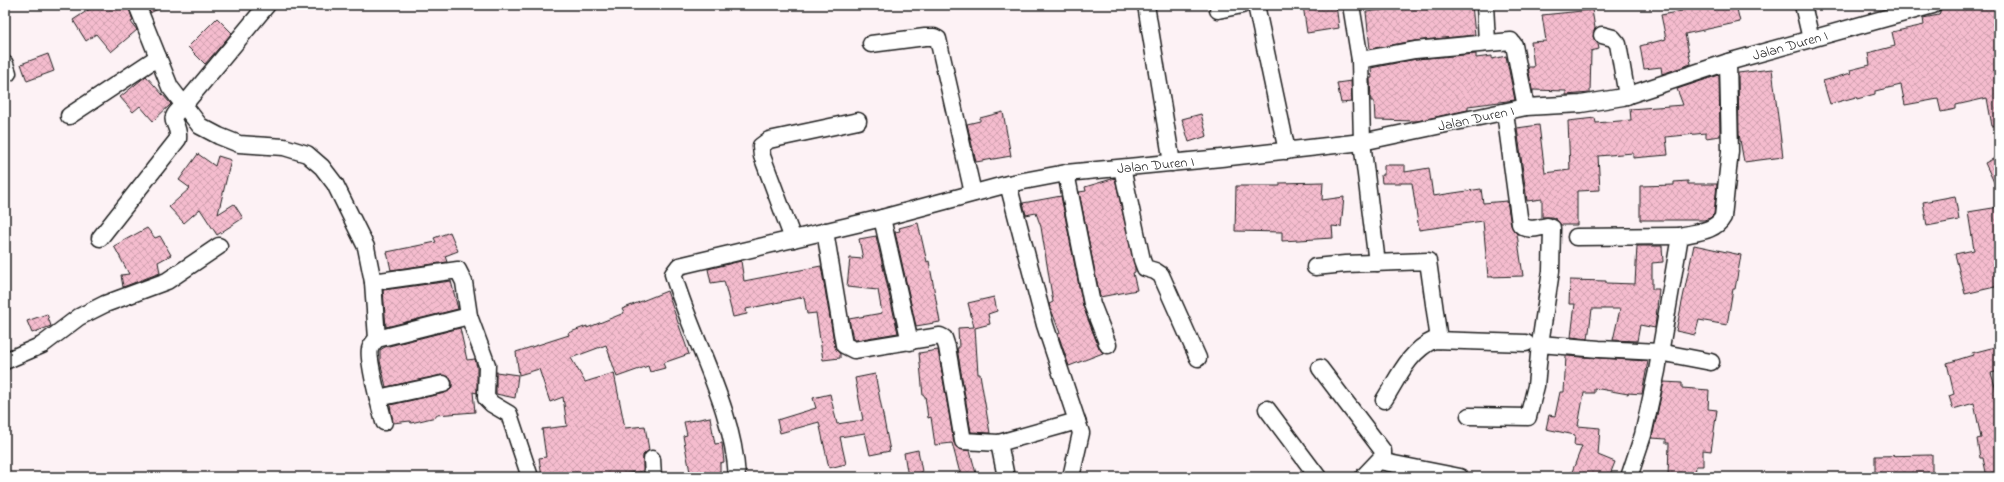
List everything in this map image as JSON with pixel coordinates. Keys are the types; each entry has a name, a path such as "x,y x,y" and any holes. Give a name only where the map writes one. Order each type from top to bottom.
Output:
{"street":[{"path":"138,5 170,87 200,126 239,144 284,147 307,154 322,167 334,184 366,247 373,282 377,340"},
{"path":"100,238 178,139 179,132 173,120 174,113 184,104 267,5"},
{"path":"1146,5 1172,163"},
{"path":"1218,10 1242,5"},
{"path":"1256,5 1287,151"},
{"path":"1351,5 1360,60 1362,142 1378,263"},
{"path":"1485,5 1487,42"},
{"path":"1803,5 1811,39"},
{"name":"Jalan Duren I","path":"737,477 736,453 720,398 681,303 673,274 679,266 882,218 1008,184 1066,173 1362,142 1505,112 1526,106 1581,104 1627,96 1728,62 1934,5"},
{"path":"1602,35 1616,40 1620,54 1627,96"},
{"path":"871,44 934,36 938,39 973,193"},
{"path":"1360,60 1415,50 1487,42 1513,42 1526,106"},
{"path":"68,116 158,58"},
{"path":"1576,237 1680,236 1713,228 1719,224 1722,217 1730,151 1728,62"},
{"path":"1469,416 1528,417 1536,386 1533,343 1551,272 1552,228 1547,226 1529,230 1520,224 1505,112"},
{"path":"793,239 762,156 761,146 769,140 858,121"},
{"path":"1122,168 1145,268 1155,271 1161,275 1198,358"},
{"path":"1066,173 1092,304 1108,345"},
{"path":"1008,184 1045,325 1081,433 1072,477"},
{"path":"882,218 910,342"},
{"path":"825,231 844,345 854,350 940,336 944,338 948,347 963,441 999,442 1077,421"},
{"path":"1629,477 1643,435 1657,371 1659,352 1680,236"},
{"path":"5,361 42,345 79,317 105,304 167,281 218,246"},
{"path":"1314,267 1428,261 1439,340"},
{"path":"373,282 458,270 464,282 469,316 487,365 486,398 492,404 509,414 530,477"},
{"path":"384,422 369,350 377,340 469,316"},
{"path":"1384,400 1414,352 1424,344 1439,340 1533,343 1599,350 1659,352 1711,362"},
{"path":"1320,368 1380,446 1384,454 1363,477"},
{"path":"378,398 443,384"},
{"path":"1267,409 1318,477"},
{"path":"999,442 1006,477"},
{"path":"652,459 653,477"},
{"path":"1379,461 1420,474 1460,477"}],"building":[{"path":"96,5 128,5 133,21 131,22 137,30 111,52 96,34 86,41 73,20"},
{"path":"147,5 166,5 150,13"},
{"path":"1303,5 1336,5 1339,28 1307,33"},
{"path":"1398,5 1472,5 1475,35 1414,41 1370,49 1366,12 1398,8"},
{"path":"1680,5 1736,5 1740,22 1685,34 1691,64 1662,74 1661,67 1644,69 1640,46 1666,39 1661,15 1682,11"},
{"path":"1942,5 1964,5 1965,9 1984,5 1999,5 1999,125 1992,126 1987,98 1956,105 1956,109 1941,112 1938,99 1905,105 1901,85 1875,91 1875,94 1857,99 1856,97 1830,104 1823,81 1851,73 1850,70 1870,65 1868,53 1895,46 1892,32 1924,25 1923,18 1939,15"},
{"path":"1592,10 1595,28 1593,37 1598,44 1599,49 1591,51 1590,93 1566,95 1566,91 1533,90 1533,95 1528,67 1534,67 1531,42 1546,41 1542,15"},
{"path":"217,18 232,33 205,64 188,47"},
{"path":"48,54 54,71 27,81 21,64"},
{"path":"1476,54 1476,58 1492,56 1492,59 1506,56 1515,100 1468,106 1468,110 1417,121 1375,120 1374,101 1371,101 1371,68 1416,59"},
{"path":"1772,69 1783,157 1744,162 1739,134 1738,73"},
{"path":"1719,75 1720,136 1706,138 1706,133 1666,137 1668,155 1633,158 1633,153 1598,156 1600,190 1577,191 1577,225 1561,225 1556,219 1551,217 1542,217 1542,199 1527,201 1517,128 1539,125 1545,173 1570,170 1568,121 1595,118 1596,123 1631,120 1630,109 1683,105 1677,89"},
{"path":"146,76 171,104 153,121 140,106 133,112 120,97"},
{"path":"1351,81 1352,102 1341,103 1337,83"},
{"path":"1003,112 1011,156 976,162 967,124 980,121 980,118"},
{"path":"1201,114 1207,136 1189,142 1182,119"},
{"path":"198,154 215,166 218,156 231,160 218,214 234,204 243,218 217,235 200,209 184,223 169,207 190,188 179,180"},
{"path":"1999,156 1999,193 1985,163"},
{"path":"1384,165 1405,165 1405,172 1429,168 1433,196 1481,189 1483,203 1507,201 1511,225 1517,234 1523,276 1488,277 1483,221 1419,230 1412,183 1382,183 1381,175 1384,175"},
{"path":"1115,178 1135,267 1135,272 1133,273 1137,290 1100,297 1079,192 1086,191 1085,187"},
{"path":"1688,181 1688,184 1717,184 1714,214 1710,218 1704,220 1640,220 1640,186 1674,185 1674,182"},
{"path":"1323,182 1322,200 1344,197 1341,227 1332,226 1333,238 1282,241 1282,232 1235,231 1236,186 1280,186 1280,183"},
{"path":"1061,196 1083,306 1099,348 1103,353 1069,366 1058,334 1060,333 1049,304 1053,302 1041,227 1036,213 1026,215 1023,203"},
{"path":"1955,196 1959,220 1927,226 1923,202"},
{"path":"1999,207 1999,286 1965,294 1955,254 1974,250 1968,212"},
{"path":"918,223 927,262 929,261 940,322 916,326 895,232 900,231 899,228"},
{"path":"147,228 155,238 160,236 171,255 158,262 160,273 123,287 121,275 129,274 114,246"},
{"path":"450,232 458,251 445,256 447,262 391,270 387,252 436,242 434,238"},
{"path":"876,236 898,333 856,340 853,339 849,319 882,313 878,290 847,287 850,258 863,259 859,239"},
{"path":"1694,245 1741,255 1727,325 1699,320 1695,335 1676,331"},
{"path":"1637,246 1662,246 1663,262 1652,263 1652,289 1659,289 1655,328 1640,325 1637,341 1613,340 1620,309 1592,309 1588,339 1571,337 1575,304 1569,304 1570,280 1606,281 1606,283 1635,284"},
{"path":"741,261 744,281 821,266 835,347 840,354 840,358 823,360 816,313 807,314 804,297 746,309 747,314 733,317 724,281 711,283 708,269"},
{"path":"451,281 458,309 386,327 383,290"},
{"path":"667,291 689,354 663,363 665,368 650,372 648,366 617,377 606,345 571,358 585,382 614,373 625,428 645,426 649,450 643,455 643,471 601,477 542,477 539,458 546,457 542,429 567,426 563,397 550,402 539,369 519,375 516,352 569,335 568,333 587,326 587,328 624,313 622,309"},
{"path":"994,297 997,311 988,314 990,324 975,328 978,374 980,374 990,433 971,432 957,348 959,348 958,328 974,327 968,303"},
{"path":"47,314 51,326 32,333 27,321"},
{"path":"460,328 467,360 475,359 477,367 477,393 473,392 475,412 436,415 436,417 411,423 410,421 393,423 390,405 445,393 452,387 452,382 450,377 441,375 386,387 380,361 380,350 385,347"},
{"path":"1999,346 1999,371 1991,373 1999,400 1999,477 1987,477 1983,458 1980,458 1977,439 1981,438 1974,403 1953,409 1949,396 1954,394 1947,363 1973,355 1972,353"},
{"path":"938,350 954,443 959,449 970,451 977,477 961,477 952,443 935,445 931,417 928,418 925,396 923,396 919,353"},
{"path":"1566,356 1648,361 1642,394 1628,394 1594,388 1594,393 1584,393 1578,426 1600,428 1598,455 1615,462 1609,477 1570,477 1582,446 1574,445 1575,435 1546,429 1549,415 1555,416 1560,392 1564,392"},
{"path":"496,372 518,375 515,398 496,394"},
{"path":"875,374 890,451 870,455 865,433 840,437 846,464 829,468 819,422 780,433 777,420 816,408 813,398 830,394 837,424 863,420 855,378"},
{"path":"1664,382 1682,383 1682,388 1709,390 1708,409 1717,410 1711,451 1703,450 1703,466 1696,466 1695,477 1668,477 1669,443 1666,443 1666,439 1652,438"},
{"path":"710,417 715,444 722,443 724,462 720,463 720,477 691,477 683,436 687,435 684,422"},
{"path":"918,450 923,477 908,477 904,453"},
{"path":"1932,455 1932,474 1926,474 1926,477 1890,477 1890,474 1875,474 1875,456"}]}
